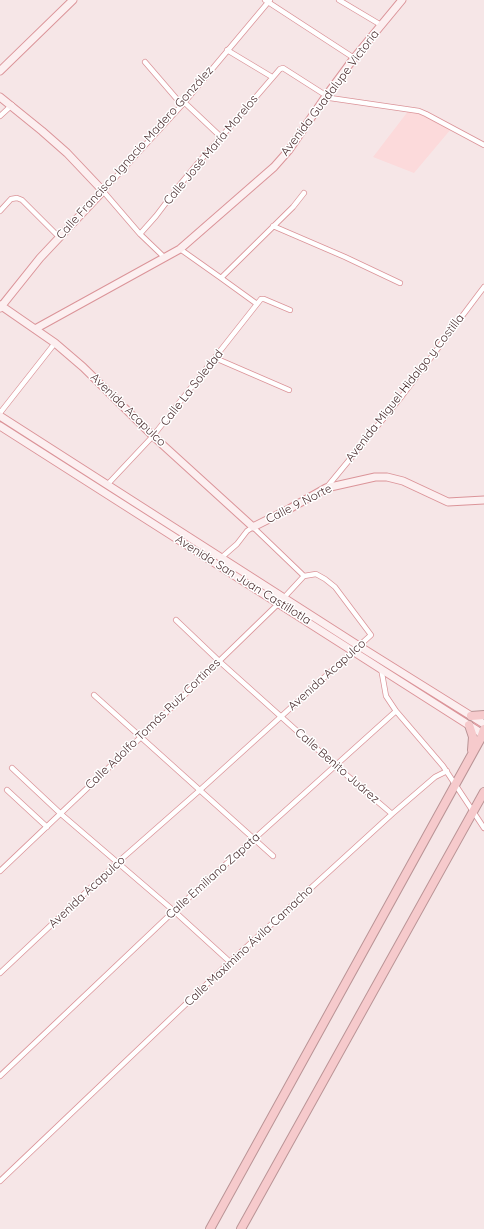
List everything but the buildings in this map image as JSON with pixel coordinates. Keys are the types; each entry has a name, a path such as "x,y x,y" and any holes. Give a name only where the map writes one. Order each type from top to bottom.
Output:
{"highway":[{"path":"471,716 484,715"},
{"path":"468,760 472,751 473,741 469,725"},
{"path":"210,1229 483,734"},
{"path":"241,1229 484,792"}],"street":[{"path":"0,71 73,0"},
{"path":"339,0 381,25"},
{"name":"Avenida Guadalupe Victoria","path":"35,329 180,249 274,167 289,150 354,58 402,0"},
{"path":"268,1 354,58"},
{"name":"Calle Francisco Ignacio Madero González","path":"1,306 27,273 59,237 183,104 268,1"},
{"path":"227,50 272,77"},
{"path":"145,62 183,104 221,137"},
{"name":"Calle José María Morelos","path":"140,234 188,175 280,69 283,68 326,96"},
{"path":"326,96 337,100 419,111 484,145"},
{"path":"0,97 12,105 67,153 103,191 140,234 164,257"},
{"path":"0,116 12,105"},
{"path":"221,278 293,207 304,193"},
{"path":"0,211 10,199 17,198 22,200 59,237"},
{"path":"273,226 400,283"},
{"path":"180,249 257,304 262,299 290,310"},
{"name":"Avenida Miguel Hidalgo y Costilla","path":"326,488 402,396 484,287"},
{"name":"Calle La Soledad","path":"107,485 154,436 257,304"},
{"name":"Avenida Acapulco","path":"0,973 118,863 371,635 335,587 316,574 304,576 154,436 83,367 35,329 1,306"},
{"path":"0,413 55,344"},
{"path":"215,358 289,390"},
{"name":"Avenida San Juan Castillotla","path":"0,416 221,558 281,600"},
{"name":"Avenida San Juan Castillotla","path":"0,426 281,600 357,649 484,724"},
{"name":"Calle 9 Norte","path":"253,527 326,488 375,477 387,477 412,484 448,502 484,500"},
{"path":"221,558 237,544 247,531 253,527"},
{"name":"Calle Adolfo Tomás Ruiz Cortines","path":"0,871 141,737 304,576"},
{"name":"Calle Benito Juárez","path":"176,620 281,717 392,814"},
{"name":"Avenida San Juan Castillotla","path":"357,649 381,668 483,734"},
{"path":"381,668 386,696 396,711 447,771 484,828"},
{"path":"94,695 273,856"},
{"name":"Calle Emiliano Zapata","path":"0,1076 174,911 396,711"},
{"path":"12,768 61,814 174,911 230,962"},
{"name":"Calle Maximino Ávila Camacho","path":"0,1181 230,962 392,814 436,777 447,771"},
{"path":"7,790 47,827"}],"shaded area":[{"path":"409,110 421,112 451,129 414,173 373,157"}]}
